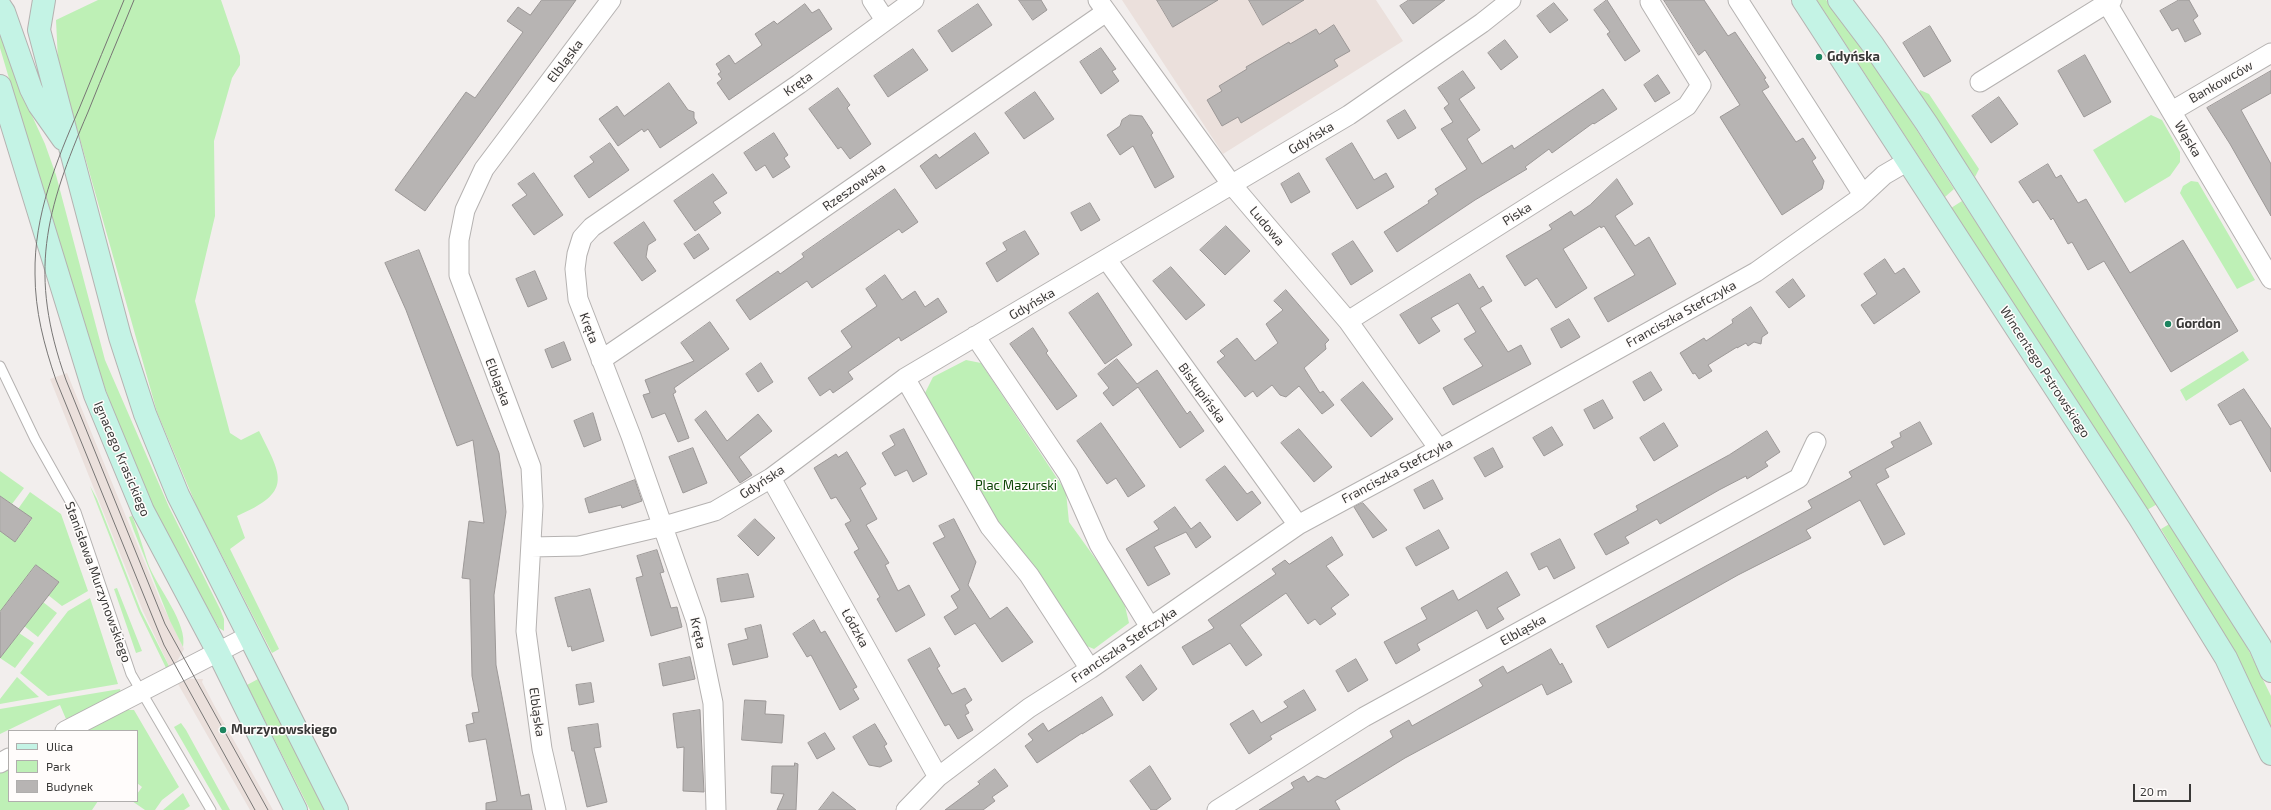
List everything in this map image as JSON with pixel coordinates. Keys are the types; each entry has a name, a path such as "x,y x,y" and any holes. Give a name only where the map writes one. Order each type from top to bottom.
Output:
{"main road":[{"path":"44,0 39,30 120,337 145,414 178,495 337,810"},
{"name":"Wincentego Pstrowskiego","path":"1803,0 2139,517 2226,658 2271,754"},
{"path":"1839,0 1873,45 1927,124 2030,287 2166,496 2260,646 2271,671"},
{"path":"0,6 39,105 70,150"},
{"name":"Ignacego Krasickiego","path":"0,86 95,396 143,511 218,652 296,810"},
{"path":"2139,517 2150,520 2160,516 2166,508 2166,496"}],"street":[{"name":"Elbląska","path":"556,810 542,749 526,631 533,506 531,467 459,275 459,240 465,210 484,170 611,0"},
{"path":"872,0 885,20"},
{"name":"Kręta","path":"716,810 713,703 696,621 664,526 578,299 575,269 582,238 592,227 799,84 914,0"},
{"name":"Gdyńska","path":"531,547 578,546 664,526 715,511 771,478 905,378 1107,260 1349,115 1482,23 1512,0"},
{"path":"1738,0 1862,193"},
{"path":"1980,82 2108,1"},
{"name":"Wąska","path":"2108,1 2271,279"},
{"name":"Piska","path":"1348,321 1687,106 1701,85 1650,2"},
{"name":"Ludowa","path":"1102,6 1232,184 1348,321 1439,449"},
{"name":"Rzeszowska","path":"601,360 770,245 1102,6"},
{"name":"Bankowców","path":"2172,111 2271,53"},
{"name":"Franciszka Stefczyka","path":"906,810 938,777 1029,708 1090,669 1298,525 1439,449 1756,272 1856,201 1862,193 1884,175 1908,161"},
{"name":"Biskupińska","path":"1107,260 1298,525"},
{"path":"975,336 1068,474 1099,544 1150,627"},
{"path":"905,378 990,528 1029,574 1090,669"},
{"name":"Elbląska","path":"1217,810 1364,717 1799,478 1816,442"},
{"name":"Łódzka","path":"771,478 938,777"},
{"path":"67,730 249,636"}],"lane":[{"name":"Stanisława Murzynowskiego","path":"0,366 36,439 76,512 131,674 211,810"}],"shaded area":[{"path":"1122,0 1376,0 1403,41 1223,154"},
{"path":"67,373 161,602 184,649 176,663 170,668 143,611 50,379"},
{"path":"189,679 203,679 202,682 214,705 273,810 250,810 178,684"}],"green space":[{"path":"98,0 221,0 240,56 240,65 232,78 214,141 215,216 195,301 230,433 241,440 259,431 277,472 278,482 274,491 267,499 237,516 245,538 230,549 279,649 272,653 196,505 157,412 58,61 56,20"},
{"path":"1817,0 1826,0 1841,14 1861,42 1954,189 1945,197"},
{"path":"0,30 23,96 45,144 56,175 105,360 169,507 220,609 224,619 224,631 219,628 173,547 148,496 125,442 85,331 67,275 0,48"},
{"path":"1920,90 1929,94 1979,169 1975,177 1919,94"},
{"path":"2151,115 2162,120 2180,152 2180,162 2170,176 2125,203 2093,150"},
{"path":"2191,181 2198,182 2255,280 2237,289 2180,193 2183,186"},
{"path":"1962,201 2159,503 2147,510 1951,208"},
{"path":"2243,351 2249,360 2186,401 2180,390"},
{"name":"Plac Mazurski","path":"966,360 981,363 1066,492 1069,522 1113,583 1125,606 1129,623 1094,649 1082,644 1004,534 928,408 925,393 933,377"},
{"path":"0,471 24,488 12,504 0,496"},
{"path":"90,486 97,499 141,611 170,668 167,670 139,612"},
{"path":"30,492 61,514 88,591 62,606 48,595 59,582 36,565 0,612 0,531 16,541 32,519 18,509"},
{"path":"132,516 153,575 177,617 183,638 183,647 170,621 134,531 129,517"},
{"path":"2171,523 2247,647 2271,696 2271,731 2223,632 2161,529"},
{"path":"117,588 142,651 136,653 114,589"},
{"path":"90,598 118,684 48,696 20,673 68,611"},
{"path":"43,602 57,613 38,637 24,626"},
{"path":"19,633 34,643 15,668 0,658"},
{"path":"17,677 39,697 0,704 0,699"},
{"path":"258,679 325,810 310,810 247,685"},
{"path":"120,689 121,693 66,719 60,705 0,734 0,709"},
{"path":"126,710 134,710 179,787 162,800 155,810 145,810 133,802 138,802 138,793 142,787 138,784 138,730 84,730"},
{"path":"181,723 230,810 222,810 174,727"},
{"path":"8,767 8,802 97,802 92,810 0,810 0,771"},
{"path":"183,793 190,806 184,810 163,810"}],"building":[{"path":"542,0 576,0 425,211 395,190 466,92 475,98 523,32 507,21 518,7 530,15"},
{"path":"1019,0 1041,0 1047,10 1033,20"},
{"path":"1157,0 1218,0 1173,27"},
{"path":"1249,0 1304,0 1263,25"},
{"path":"1409,0 1445,0 1413,24 1400,6"},
{"path":"1607,0 1640,51 1625,61 1607,34 1610,32 1594,10"},
{"path":"1664,0 1704,0 1728,36 1735,32 1766,78 1764,79 1769,87 1762,91 1796,142 1803,138 1816,158 1812,161 1824,181 1822,189 1782,215 1720,117 1740,105 1705,50 1699,55"},
{"path":"2179,0 2189,0 2198,16 2193,20 2201,34 2185,42 2178,28 2172,31 2160,11"},
{"path":"1554,3 1568,20 1550,33 1537,16"},
{"path":"805,4 812,13 819,9 832,29 729,100 717,83 722,79 718,74 721,72 716,64 729,55 735,64 762,45 755,34 774,21 777,24"},
{"path":"978,4 992,25 952,52 938,31"},
{"path":"1334,25 1350,51 1334,60 1338,66 1241,123 1238,117 1222,126 1207,100 1222,91 1219,86 1247,69 1246,67 1289,42 1290,44 1316,29 1319,34"},
{"path":"1930,26 1951,61 1924,77 1903,43"},
{"path":"1505,40 1518,57 1501,70 1488,53"},
{"path":"1101,48 1116,69 1112,71 1119,81 1101,94 1080,62"},
{"path":"913,49 928,70 888,97 874,76"},
{"path":"2085,55 2111,102 2084,117 2058,71"},
{"path":"1463,71 1475,88 1459,99 1480,130 1467,139 1482,164 1512,145 1514,149 1603,89 1617,109 1594,124 1593,123 1552,153 1549,149 1525,167 1527,169 1475,200 1397,252 1384,232 1429,203 1428,201 1438,194 1435,189 1467,169 1441,129 1453,122 1444,108 1449,104 1438,88"},
{"path":"2271,71 2271,93 2241,110 2271,164 2271,216 2230,144 2207,108"},
{"path":"1658,75 1670,93 1655,102 1644,85"},
{"path":"669,83 688,110 694,112 694,118 697,123 660,148 648,129 644,132 642,129 618,146 599,119 617,106 624,116"},
{"path":"838,88 850,105 847,108 871,144 850,159 841,147 838,149 809,109"},
{"path":"1035,92 1054,119 1024,139 1005,113"},
{"path":"1999,97 2018,124 1991,143 1972,116"},
{"path":"1405,110 1416,128 1398,139 1387,121"},
{"path":"1130,115 1142,116 1153,133 1151,135 1174,177 1155,188 1133,146 1120,155 1107,135 1120,126 1122,120"},
{"path":"774,133 788,155 784,158 790,167 773,178 765,165 756,171 744,153"},
{"path":"975,133 989,153 936,189 920,166 936,154 939,158"},
{"path":"610,143 629,170 589,198 574,176 594,162 590,157"},
{"path":"1352,143 1374,180 1386,173 1394,187 1357,209 1326,159"},
{"path":"2048,164 2056,178 2061,175 2078,203 2086,199 2130,273 2183,240 2238,331 2171,372 2104,261 2088,270 2072,242 2068,244 2053,218 2051,220 2038,200 2033,203 2019,182"},
{"path":"534,173 563,215 534,235 512,205 527,195 518,184"},
{"path":"1299,173 1310,192 1291,203 1281,184"},
{"path":"713,174 727,193 713,202 721,213 695,231 674,201"},
{"path":"1617,179 1633,204 1615,216 1635,246 1649,237 1676,284 1608,322 1594,298 1635,275 1604,226 1601,228 1600,226 1563,249 1587,288 1556,308 1537,278 1525,286 1506,256 1552,229 1549,225 1571,211 1574,216 1590,205"},
{"path":"895,189 918,222 902,233 899,229 812,288 807,281 750,320 736,300 778,271 780,274 804,257 802,254"},
{"path":"1090,203 1100,220 1081,231 1071,213"},
{"path":"644,222 656,240 648,245 646,257 656,271 642,281 614,243"},
{"path":"1226,226 1250,251 1225,275 1200,250"},
{"path":"1025,231 1039,254 997,282 986,263 1007,250 1003,243"},
{"path":"699,234 709,249 694,259 684,244"},
{"path":"1353,241 1373,271 1351,285 1332,254"},
{"path":"419,250 499,453 506,512 494,595 496,665 521,796 529,794 532,810 486,810 486,803 497,801 486,739 469,742 466,725 474,723 472,713 479,712 472,676 470,579 462,578 469,521 484,523 473,440 457,446 406,310 385,263"},
{"path":"1885,259 1895,274 1904,268 1920,292 1874,324 1861,305 1877,294 1864,274"},
{"path":"1171,267 1205,305 1186,320 1153,281"},
{"path":"535,271 547,299 528,307 516,279"},
{"path":"1470,274 1479,289 1483,286 1492,301 1480,308 1508,352 1521,345 1531,364 1453,405 1443,388 1483,366 1464,339 1476,332 1458,303 1431,318 1440,331 1419,344 1400,315"},
{"path":"885,275 902,300 915,291 925,307 938,298 947,312 901,341 899,337 848,372 853,379 833,393 830,389 820,396 808,378 852,347 841,331 877,306 866,289"},
{"path":"1793,279 1805,296 1789,308 1776,292"},
{"path":"1286,290 1329,340 1325,344 1326,349 1304,368 1320,393 1323,391 1334,405 1322,414 1299,386 1286,397 1280,395 1272,385 1257,397 1253,391 1245,397 1217,362 1225,356 1220,351 1237,338 1255,361 1278,343 1266,324 1283,310 1274,301"},
{"path":"1098,293 1132,345 1105,364 1069,313"},
{"path":"1751,307 1768,333 1762,337 1761,344 1754,342 1748,346 1746,343 1737,347 1708,365 1712,371 1699,379 1695,373 1693,374 1680,353 1704,338 1706,341 1733,323 1732,320"},
{"path":"1569,319 1580,337 1561,348 1551,329"},
{"path":"710,322 729,349 674,388 676,392 673,394 689,438 678,442 665,413 652,418 643,395 650,393 645,380 694,361 681,343"},
{"path":"1033,328 1048,351 1046,353 1077,396 1057,410 1010,344"},
{"path":"564,342 571,360 552,368 545,350"},
{"path":"1117,359 1137,384 1157,370 1187,414 1190,411 1204,431 1180,448 1138,387 1113,406 1103,393 1109,388 1098,374"},
{"path":"761,363 773,382 758,392 746,374"},
{"path":"1651,372 1662,390 1644,401 1633,382"},
{"path":"1363,382 1393,419 1371,437 1341,400"},
{"path":"2244,389 2271,429 2271,472 2241,420 2230,425 2218,405"},
{"path":"1603,400 1613,418 1594,429 1584,410"},
{"path":"706,411 727,441 758,414 772,431 739,457 752,475 740,483 695,420"},
{"path":"593,413 601,440 584,447 574,421"},
{"path":"1920,422 1932,444 1885,469 1889,477 1876,484 1905,534 1884,545 1860,500 1806,530 1811,538 1738,575 1608,648 1596,626 1812,508 1808,501 1852,477 1849,472 1894,447 1891,442 1901,437 1900,433"},
{"path":"1101,423 1145,486 1128,497 1116,478 1107,484 1077,441"},
{"path":"1664,423 1678,446 1654,461 1640,438"},
{"path":"1552,427 1563,445 1544,456 1533,438"},
{"path":"904,429 927,474 913,482 907,470 895,476 882,453 895,445 890,436"},
{"path":"1299,429 1332,467 1314,482 1281,443"},
{"path":"1767,431 1780,452 1765,462 1768,466 1747,479 1746,476 1719,490 1660,524 1657,519 1625,537 1629,543 1606,555 1594,534 1638,510 1636,506 1729,455"},
{"path":"693,448 707,483 683,493 669,457"},
{"path":"1493,448 1503,467 1485,477 1474,458"},
{"path":"847,452 866,484 860,488 877,519 866,525 889,563 885,565 898,591 909,585 925,615 896,632 877,599 880,597 854,552 859,549 845,524 851,521 836,497 831,499 814,468 836,454 838,457"},
{"path":"1225,466 1247,494 1252,491 1261,503 1237,521 1206,480"},
{"path":"635,480 642,501 622,508 621,505 589,513 585,499"},
{"path":"1433,480 1443,499 1424,509 1414,490"},
{"path":"0,496 32,518 15,542 0,531"},
{"path":"1363,503 1387,530 1373,538 1354,507"},
{"path":"1175,507 1191,529 1200,522 1211,537 1196,548 1186,532 1154,547 1170,574 1148,586 1126,549 1159,529 1154,522"},
{"path":"755,519 775,538 758,556 738,536"},
{"path":"954,519 976,562 968,585 990,619 1007,607 1033,642 1002,662 975,623 955,635 944,617 958,608 951,596 960,590 933,543 945,537 939,526"},
{"path":"1439,530 1449,548 1416,566 1406,548"},
{"path":"1332,537 1343,555 1326,566 1349,595 1331,608 1336,614 1320,625 1315,619 1308,624 1286,593 1240,625 1262,655 1246,666 1230,643 1193,665 1182,647 1214,628 1208,620 1276,574 1272,569 1285,560 1289,564"},
{"path":"1560,539 1575,568 1554,579 1547,566 1539,570 1531,554"},
{"path":"657,550 664,572 660,573 671,608 677,607 682,627 651,636 636,578 643,576 637,556"},
{"path":"36,565 59,582 0,658 0,612"},
{"path":"1507,572 1520,595 1497,608 1504,619 1487,629 1477,610 1417,644 1420,650 1396,664 1384,642 1427,619 1421,608 1453,590 1458,600"},
{"path":"748,574 754,597 721,602 717,579"},
{"path":"590,589 604,641 572,651 571,646 568,647 555,598"},
{"path":"814,620 821,633 825,631 857,687 853,689 859,699 840,710 811,655 807,657 793,634"},
{"path":"761,625 768,657 733,665 728,644 748,639 745,629"},
{"path":"930,648 940,666 937,668 952,694 965,688 972,700 965,705 969,713 965,715 973,730 958,739 949,724 945,726 908,660"},
{"path":"1551,649 1560,665 1562,663 1572,682 1547,695 1542,684 1405,758 1335,801 1340,810 1259,810 1294,788 1291,783 1304,776 1308,782 1317,776 1325,779 1393,737 1390,731 1409,720 1412,726 1483,686 1479,680 1503,666 1507,673"},
{"path":"690,657 695,679 663,686 659,664"},
{"path":"1356,659 1368,680 1348,692 1336,671"},
{"path":"1141,665 1157,689 1143,701 1126,677"},
{"path":"591,683 594,702 579,705 576,685"},
{"path":"1304,690 1316,710 1270,736 1272,739 1249,754 1230,724 1253,710 1261,723 1288,707 1284,702"},
{"path":"1102,697 1113,715 1082,733 1037,763 1025,746 1033,740 1028,734 1043,723 1048,731"},
{"path":"745,700 766,701 765,714 784,715 782,743 742,740"},
{"path":"700,710 704,792 683,791 684,747 677,748 673,714"},
{"path":"598,724 601,747 594,748 607,802 587,807 574,751 572,751 568,728"},
{"path":"875,724 887,744 884,746 892,761 880,767 869,765 853,737"},
{"path":"825,733 835,749 817,759 808,743"},
{"path":"795,763 798,764 796,810 777,810 784,794 771,793 772,766 794,766"},
{"path":"1150,766 1171,799 1156,810 1151,810 1130,781"},
{"path":"995,769 1008,786 992,797 995,801 983,810 945,810 980,784 978,782"},
{"path":"833,792 856,810 819,810"}],"tram line":[{"path":"124,0 62,149 42,210 38,231 35,274 38,315 56,380 164,645 255,810"},
{"path":"134,0 73,148 61,181 52,213 47,243 45,275 47,307 54,342 66,380 165,624 268,810"}],"place":[{"name":"Gdyńska","path":"1819,57"},
{"name":"Gordon","path":"2168,324"},
{"name":"Murzynowskiego","path":"223,730"}]}
